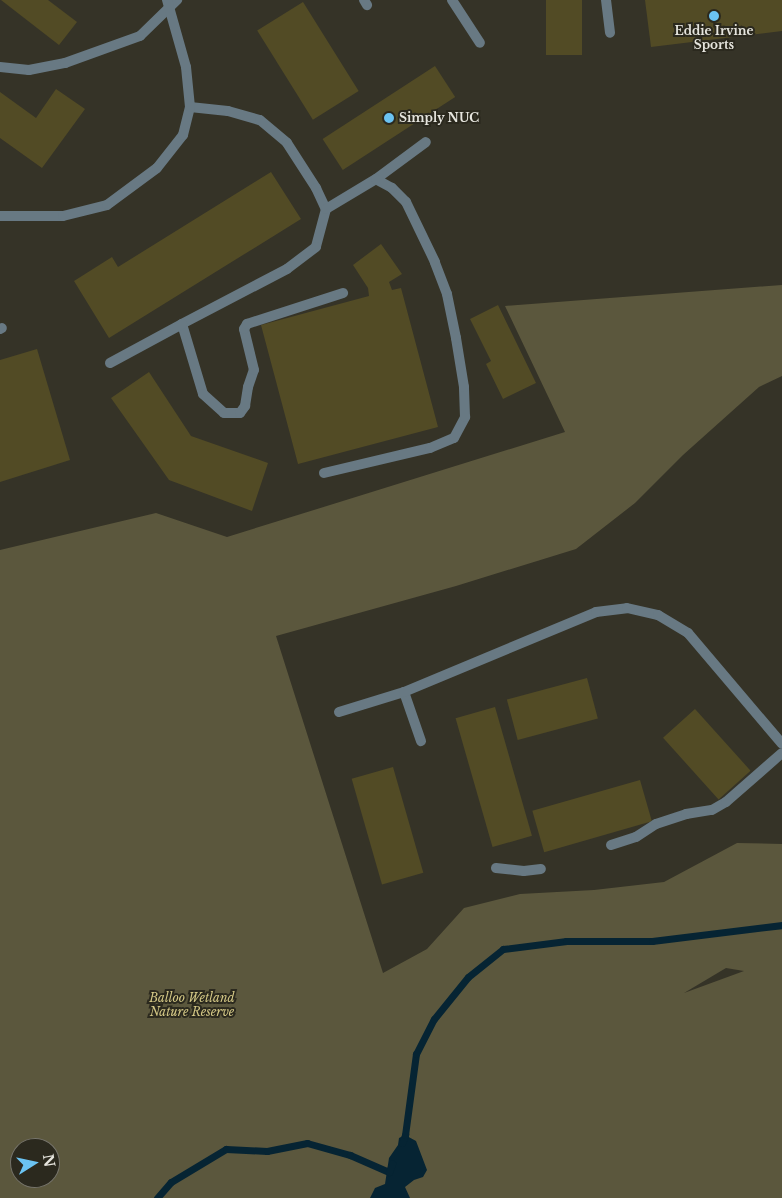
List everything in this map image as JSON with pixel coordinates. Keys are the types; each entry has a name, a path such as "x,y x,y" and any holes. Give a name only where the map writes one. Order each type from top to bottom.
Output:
{"street":[{"path":"452,0 480,43"},
{"path":"606,0 610,33"},
{"path":"0,67 29,70 65,63 140,36 171,2"},
{"path":"0,216 63,216 107,205 157,168 183,135 190,107 186,67 171,2"},
{"path":"110,363 287,268 316,247 326,209 316,188 287,143 260,120 228,111 190,107"},
{"path":"326,209 376,179 426,142"},
{"path":"324,473 430,448 454,438 465,418 464,387 456,338 446,294 435,262 406,202 392,188 376,179"},
{"path":"182,324 203,394 224,413 240,412 245,406 248,387 254,370 244,328 247,324 343,293"},
{"path":"339,712 404,692 596,612 627,608 658,615 688,633 782,744"},
{"path":"404,692 421,740"},
{"path":"611,845 636,837 656,824 686,814 712,810 726,802 782,753"},
{"path":"496,868 524,871 541,869"}],"green space":[{"name":"Balloo Wetland Nature Reserve","path":"782,285 782,376 759,387 683,455 635,503 576,549 456,586 276,636 383,973 427,949 464,908 520,894 594,890 664,882 737,843 782,844 782,1198 0,1198 0,550 156,513 227,537 565,432 505,306","holes":["726,968 744,971 684,993"]}],"water":[{"path":"405,1135 416,1141 427,1170 423,1177 414,1180 405,1187 410,1198 370,1198 375,1188 385,1184 389,1158 398,1145 399,1138"}],"building":[{"path":"1,0 48,0 77,22 59,45"},
{"path":"546,0 582,0 582,55 546,55"},
{"name":"Eddie Irvine Sports","path":"645,0 782,0 782,31 651,47"},
{"path":"303,2 359,91 313,120 257,31"},
{"name":"Simply NUC","path":"435,66 455,97 343,170 323,139"},
{"path":"56,89 85,109 42,168 0,138 0,92 36,118"},
{"path":"271,172 301,219 109,338 74,281 112,257 118,267"},
{"path":"381,244 402,274 389,282 392,290 401,288 438,427 298,464 261,325 369,296 368,288 353,265"},
{"path":"498,305 536,383 503,399 486,364 491,361 470,319"},
{"path":"37,349 70,460 0,482 0,360"},
{"path":"149,372 191,436 268,463 252,511 169,480 111,398"},
{"path":"587,678 598,719 518,740 507,699"},
{"path":"495,707 532,836 493,847 456,718"},
{"path":"695,709 751,771 719,799 663,738"},
{"path":"393,767 423,873 382,885 352,779"},
{"path":"640,780 652,821 544,852 532,811"}],"waterway":[{"path":"402,1143 405,1135 416,1054 434,1019 468,977 503,949 566,941 652,941 782,925"},
{"path":"157,1198 171,1182 226,1149 267,1151 307,1143 350,1155 389,1172 392,1164"}],"place":[{"name":"Eddie Irvine Sports","path":"714,16"},
{"name":"Simply NUC","path":"389,118"}]}
